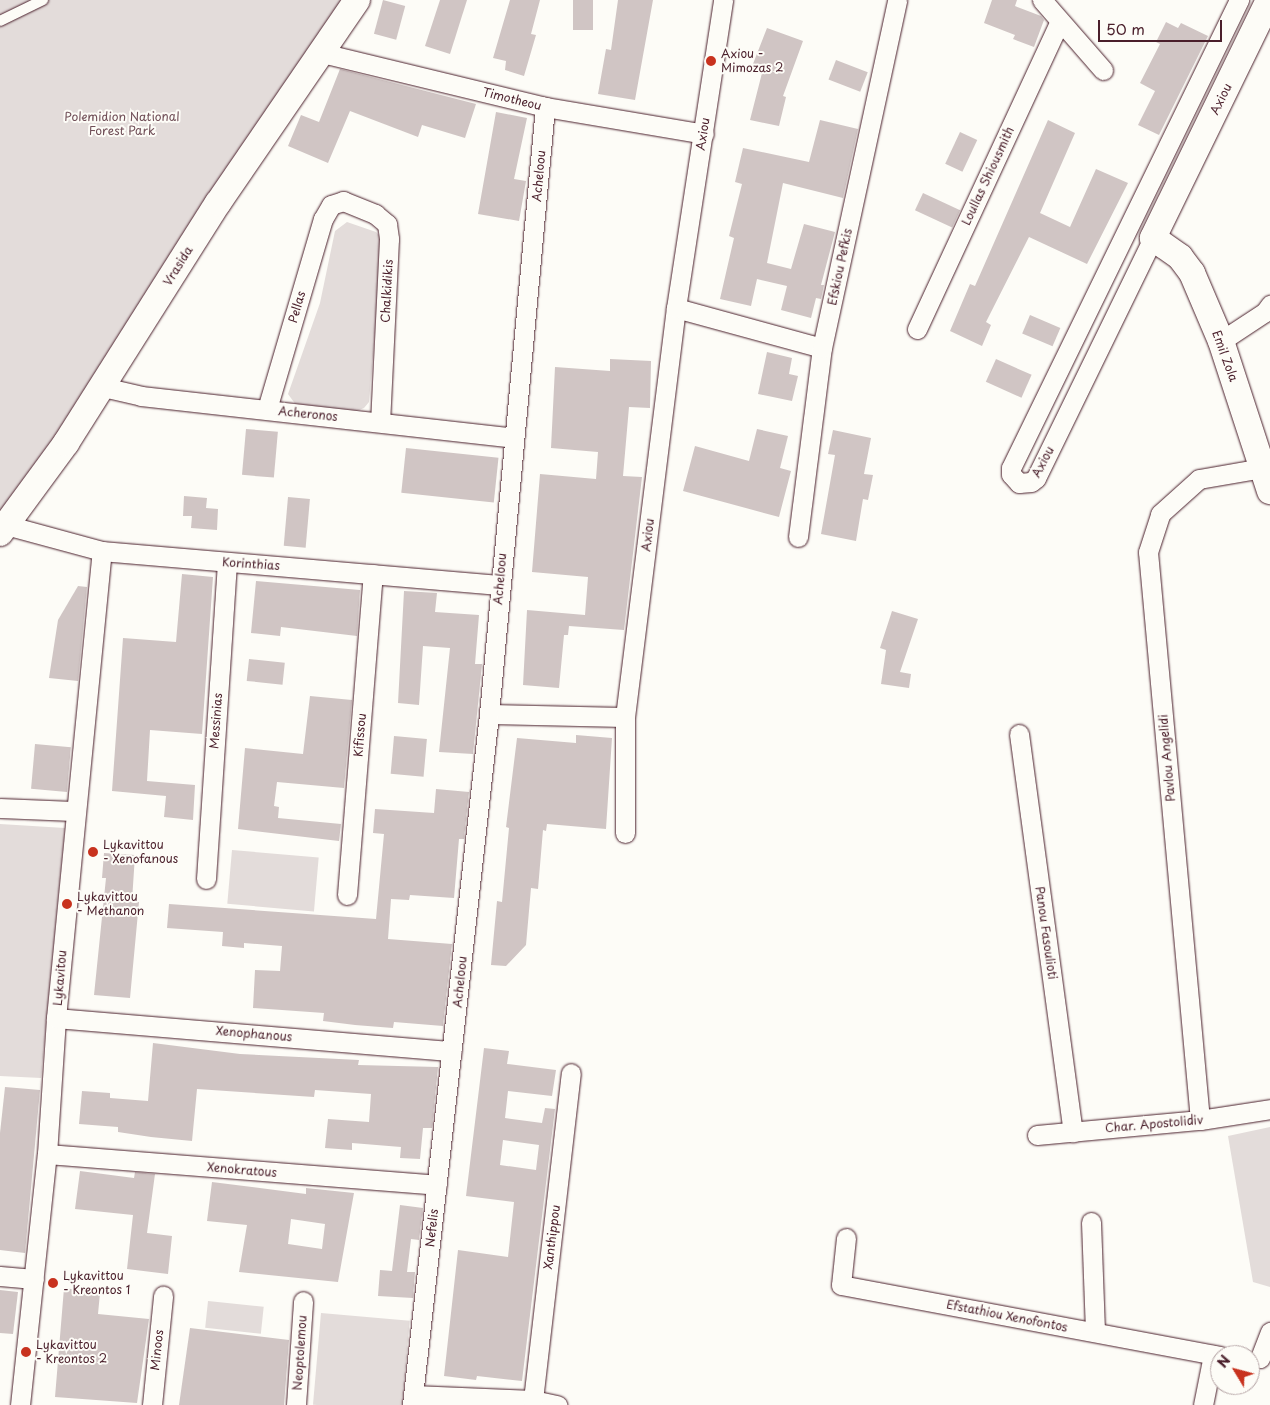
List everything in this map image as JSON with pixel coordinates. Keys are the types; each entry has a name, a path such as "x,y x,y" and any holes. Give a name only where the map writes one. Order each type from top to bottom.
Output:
{"street":[{"name":"Vrasida","path":"3,529 103,387 218,203 357,0"},
{"name":"Axiou","path":"625,833 625,717 676,308 704,134 722,0"},
{"name":"Efskiou Pefkis","path":"798,537 822,348 897,0"},
{"name":"Axiou","path":"1239,0 1011,468 1011,474 1019,483 1031,482 1036,478 1152,238 1260,3"},
{"path":"1052,8 1103,70"},
{"name":"Loullas Shiousmith","path":"917,329 1052,8"},
{"name":"Timotheou","path":"322,53 545,107 704,134"},
{"name":"Acheloou","path":"452,1051 489,714 499,585 545,107"},
{"name":"Chalkidikis","path":"331,205 344,202 375,214 387,224 389,239 380,421"},
{"name":"Pellas","path":"267,410 323,219 331,205"},
{"name":"Emil Zola","path":"1152,238 1180,258 1192,273 1221,341 1266,480"},
{"path":"1221,341 1265,312 1270,305"},
{"path":"676,308 822,348"},
{"name":"Acheronos","path":"103,387 141,396 380,421 514,438"},
{"name":"Pavlou Angelidi","path":"1200,1120 1148,552 1160,514 1199,479 1266,480"},
{"name":"Korinthias","path":"3,529 102,551 499,585"},
{"name":"Lykavitou","path":"20,1405 47,1154 56,1018 102,551"},
{"name":"Messinias","path":"206,879 227,563"},
{"name":"Kifissou","path":"347,896 373,574"},
{"path":"489,714 625,717"},
{"name":"Panou Fasoulioti","path":"1019,734 1074,1132"},
{"path":"0,808 76,811"},
{"name":"Xenophanous","path":"56,1018 452,1051"},
{"name":"Nefelis","path":"412,1400 452,1051"},
{"name":"Xanthippou","path":"533,1400 571,1073"},
{"name":"Char. Apostolidiv","path":"1037,1135 1200,1120 1270,1109"},
{"name":"Xenokratous","path":"47,1154 437,1186"},
{"path":"1091,1222 1094,1332"},
{"name":"Efstathiou Xenofontos","path":"846,1238 841,1285 1210,1355"},
{"path":"0,1276 34,1279"},
{"name":"Minoos","path":"152,1405 163,1296"},
{"name":"Neoptolemou","path":"296,1405 303,1301"},
{"path":"1260,1358 1270,1332"},
{"path":"1203,1405 1210,1379"},
{"path":"412,1400 533,1400 558,1405"}],"lane":[{"path":"0,21 43,0"}],"green space":[{"name":"Polemidion National Forest Park","path":"0,0 359,0 0,529"},
{"path":"347,222 376,232 383,239 369,402 364,408 354,412 296,405 288,394 320,303 335,231"},
{"path":"0,824 65,828 41,1078 0,1076"},
{"path":"232,850 319,858 314,911 227,904"},
{"path":"1270,1127 1270,1287 1253,1282 1228,1136"},
{"path":"208,1301 264,1307 261,1334 205,1328"},
{"path":"321,1313 410,1321 402,1405 313,1405"}],"building":[{"path":"383,0 405,6 396,40 374,34"},
{"path":"440,0 467,0 450,54 425,46"},
{"path":"510,0 540,0 531,34 536,35 524,76 505,70 506,61 493,58"},
{"path":"573,0 593,0 593,30 573,30"},
{"path":"618,0 653,0 635,100 598,94 606,49 611,50"},
{"path":"992,0 1017,0 1015,6 1041,16 1044,20 1034,47 1013,39 1015,35 984,23"},
{"path":"1166,22 1178,28 1181,23 1208,36 1159,135 1138,125 1155,91 1140,83 1160,44 1156,42"},
{"path":"767,28 803,41 783,96 786,97 779,126 750,120 762,73 751,69"},
{"path":"836,60 868,72 860,92 828,80"},
{"path":"340,69 476,104 465,138 422,125 418,137 350,111 328,163 288,146 301,115 319,122"},
{"path":"496,112 527,118 514,179 526,181 519,221 478,214"},
{"path":"820,120 858,129 843,198 783,183 767,263 791,269 804,224 835,232 821,285 824,285 821,299 816,298 811,318 781,310 787,286 757,279 751,306 720,299 734,238 729,236 742,184 735,182 743,148 809,162"},
{"path":"1048,120 1075,133 1040,213 1070,227 1096,169 1128,183 1087,264 1029,237 986,322 991,325 982,346 950,331 970,284 975,286"},
{"path":"960,132 977,140 962,172 945,164"},
{"path":"923,193 960,210 952,228 915,210"},
{"path":"1030,315 1060,328 1053,346 1022,333"},
{"path":"767,352 792,358 789,374 798,376 792,401 758,394"},
{"path":"610,359 651,361 650,408 629,407 623,476 642,477 624,630 569,626 568,635 564,635 559,688 523,685 527,610 585,615 588,577 532,572 540,474 596,479 598,452 551,448 555,367 610,371"},
{"path":"996,359 1032,375 1021,398 986,382"},
{"path":"246,429 278,432 274,478 242,475"},
{"path":"757,429 788,436 780,468 791,471 779,517 683,491 695,446 749,461"},
{"path":"833,430 871,438 864,474 873,475 868,500 863,499 856,541 821,534 835,455 828,454"},
{"path":"406,448 498,458 494,502 401,493"},
{"path":"184,496 207,498 206,508 218,509 217,530 191,528 192,516 183,516"},
{"path":"288,497 310,499 306,548 284,546"},
{"path":"182,574 213,577 202,734 150,730 147,781 195,785 193,820 164,817 166,796 112,791 123,638 176,642"},
{"path":"256,581 360,590 357,636 281,627 280,636 251,633"},
{"path":"78,586 87,587 78,681 49,678 58,620"},
{"path":"404,591 437,593 435,612 479,615 475,664 482,664 473,754 439,752 450,648 423,646 419,705 398,703"},
{"path":"892,611 918,619 900,672 911,674 909,688 881,684 886,650 880,648"},
{"path":"249,659 285,663 283,685 247,681"},
{"path":"310,696 352,700 344,788 277,782 274,806 279,807 278,818 341,824 339,841 238,829 245,748 303,754"},
{"path":"576,735 612,738 606,829 547,824 546,831 543,830 538,889 531,888 526,945 506,966 491,965 497,901 502,902 509,828 506,827 517,738 576,743"},
{"path":"394,736 427,739 424,777 391,774"},
{"path":"35,744 71,747 67,792 31,789"},
{"path":"436,789 469,792 464,839 459,839 454,898 410,895 409,900 391,899 388,939 452,944 443,1026 394,1022 393,1028 355,1025 323,1021 324,1013 253,1008 255,970 280,971 282,946 244,943 244,948 222,946 223,932 167,928 169,904 376,919 384,834 373,833 375,809 434,813"},
{"path":"104,853 135,855 132,901 139,902 130,998 94,995 106,878 102,878"},
{"path":"153,1043 240,1054 359,1060 358,1065 438,1067 432,1128 423,1128 420,1159 400,1158 401,1147 352,1143 352,1150 325,1148 328,1119 369,1122 371,1094 315,1090 314,1097 197,1089 192,1141 118,1132 118,1127 79,1124 82,1091 110,1093 110,1098 148,1101"},
{"path":"484,1048 509,1051 507,1064 556,1070 552,1096 508,1091 505,1118 542,1123 545,1108 555,1109 522,1381 477,1376 476,1380 444,1376 458,1250 508,1257 514,1202 466,1196","holes":["503,1140 539,1145 536,1170 500,1165"]},
{"path":"5,1087 40,1090 25,1253 0,1250 0,1133"},
{"path":"80,1171 134,1178 135,1172 155,1174 147,1233 172,1236 168,1274 127,1269 133,1215 75,1209"},
{"path":"212,1182 306,1194 306,1188 354,1193 338,1282 239,1272 247,1225 207,1221","holes":["291,1219 325,1224 322,1249 288,1244"]},
{"path":"400,1205 423,1208 419,1240 411,1239 407,1272 415,1272 413,1298 378,1296 380,1270 392,1271"},
{"path":"64,1288 100,1293 98,1314 149,1319 137,1403 55,1397"},
{"path":"0,1290 18,1292 13,1334 0,1333"},
{"path":"190,1328 289,1340 284,1405 179,1405"}],"place":[{"name":"Axiou - Mimozas 2","path":"711,61"},
{"name":"Lykavittou - Xenofanous","path":"93,852"},
{"name":"Lykavittou - Methanon","path":"67,904"},
{"name":"Lykavittou - Kreontos 1","path":"53,1283"},
{"name":"Lykavittou - Kreontos 2","path":"26,1352"}]}
